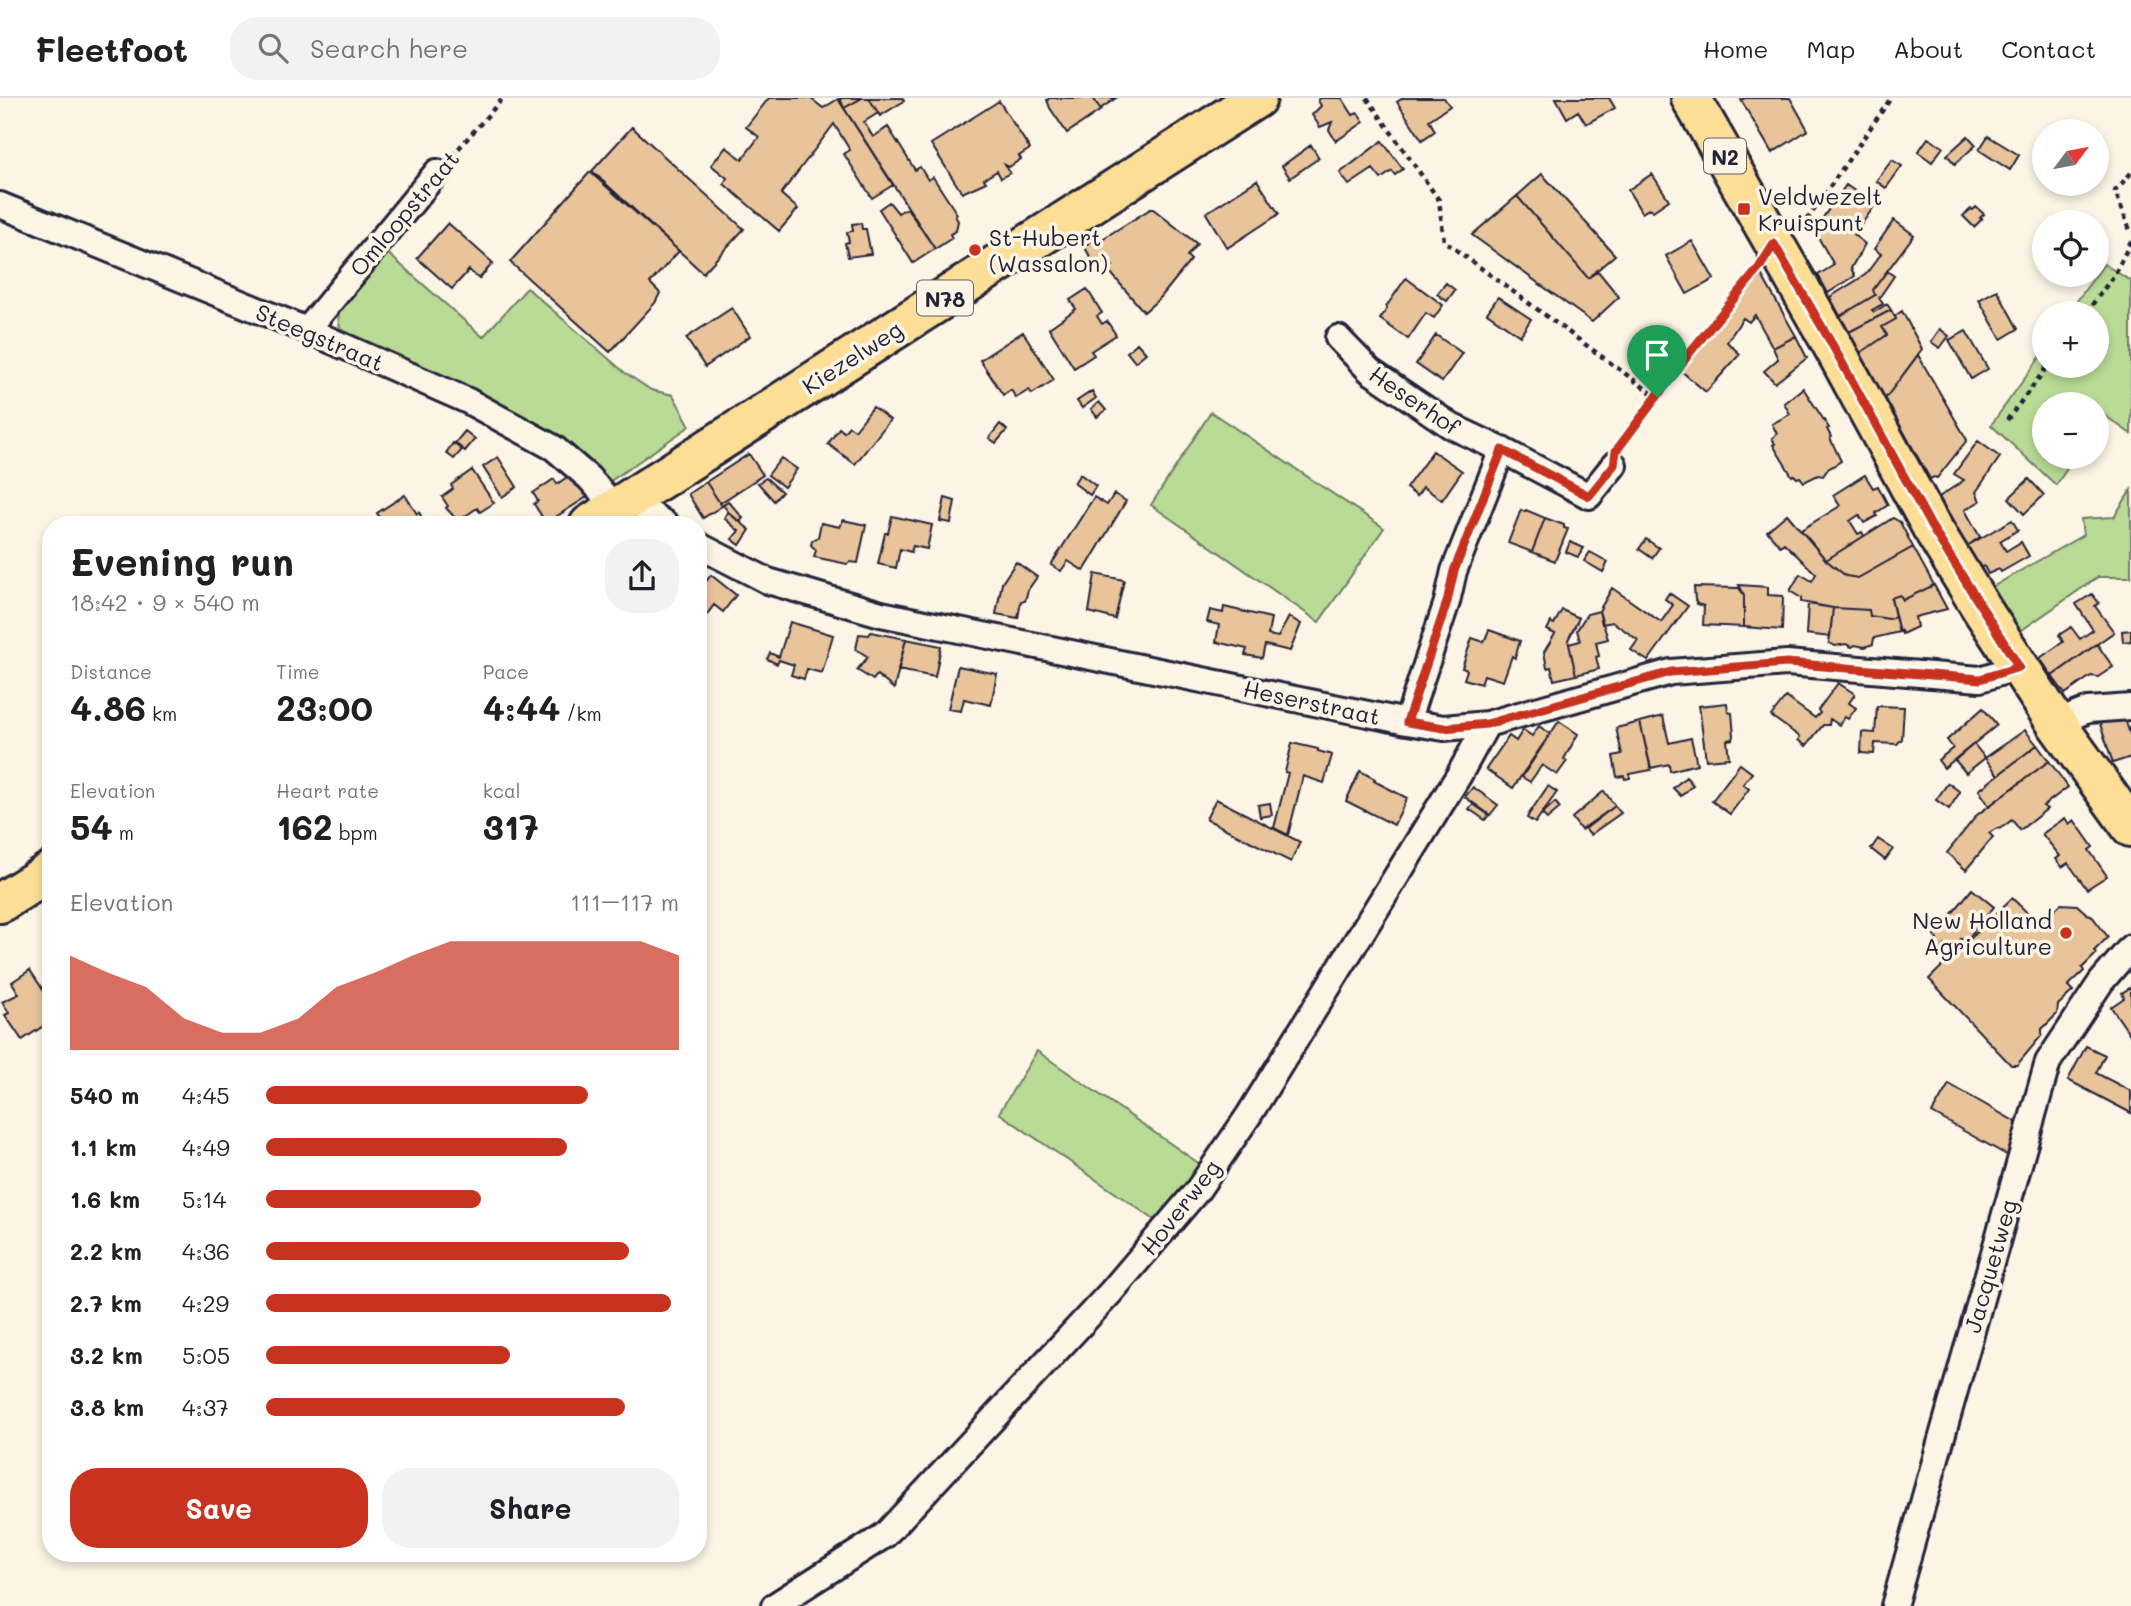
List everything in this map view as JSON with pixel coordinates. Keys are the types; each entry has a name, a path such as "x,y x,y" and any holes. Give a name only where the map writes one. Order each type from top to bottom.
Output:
{"main road":[{"name":"Kiezelweg","path":"613,510 1257,98"},
{"name":"N2","path":"1691,98 1833,346 1931,526 2056,723 2131,827"},
{"path":"0,904 42,877"}],"street":[{"name":"Omloopstraat","path":"307,330 437,172"},
{"name":"Steegstraat","path":"0,205 307,330 468,401 554,448 589,478 613,510"},
{"name":"Heserhof","path":"1338,338 1370,371 1451,426 1589,496 1614,465"},
{"path":"1407,722 1447,602 1454,571 1502,450"},
{"path":"613,510 635,516"},
{"name":"Heserstraat","path":"707,550 768,581 881,614 1444,728 1487,724 1671,672 1787,663 1980,679 2019,667"},
{"path":"2056,723 2088,710 2131,707"},
{"name":"Hoverweg","path":"774,1606 886,1535 1111,1292 1197,1191 1264,1091 1459,775 1487,724"},
{"name":"Jacquetweg","path":"1894,1606 2048,1062 2101,982 2131,947"}],"path":[{"name":"Omloopstraat","path":"437,172 503,98"},
{"path":"1367,98 1439,200 1444,242 1657,397"},
{"path":"1614,465 1616,451 1691,351 1759,268 1774,244 1809,217 1891,98"},
{"path":"2131,173 2115,191 2131,233"},
{"path":"2095,301 2115,274 2131,241"},
{"path":"2007,420 2039,378"}],"green space":[{"path":"384,250 483,337 527,288 624,372 651,390 673,395 690,426 609,482 345,337 339,325 342,301 357,279"},
{"path":"2109,267 2131,281 2131,434 2109,419 2109,392 2032,392 2032,463 1991,425 2032,368 2032,378 2109,378 2109,301 2077,301 2087,287 2109,287"},
{"path":"1211,412 1384,528 1319,622 1151,505"},
{"path":"2039,469 2067,469 2056,485"},
{"path":"2131,490 2131,577 2098,577 2016,634 1987,590 2083,535 2081,519 2114,517"},
{"path":"1037,1051 1204,1167 1159,1223 999,1113"}],"building":[{"path":"769,98 810,98 823,108 838,99 893,185 872,198 844,154 850,150 834,124 781,194 798,209 779,231 724,184 727,178 711,165 726,147 742,159 759,137 746,127"},
{"path":"840,98 862,98 844,108"},
{"path":"862,98 869,98 878,113 864,122 873,137 888,127 915,170 920,167 928,180 933,177 957,214 956,231 950,234 952,238 935,249 844,108"},
{"path":"869,98 902,98 904,101 880,116"},
{"path":"1093,98 1101,110 1067,133 1050,108 1047,100"},
{"path":"1093,98 1116,98 1100,109"},
{"path":"1342,98 1353,115 1358,113 1364,122 1336,141 1329,130 1332,122 1320,127 1312,115 1321,106 1318,100"},
{"path":"1403,98 1444,98 1450,106 1429,120 1435,131 1422,140 1397,102"},
{"path":"1556,98 1609,98 1615,108 1586,124 1578,111 1567,118"},
{"path":"1790,98 1808,130 1772,153 1741,100"},
{"path":"999,101 1030,149 1009,167 1005,165 1010,173 1001,178 997,171 984,179 986,182 962,193 931,144"},
{"path":"632,127 744,229 703,273 592,171"},
{"path":"1968,136 1976,145 1955,164 1947,155"},
{"path":"1988,136 2019,155 2010,170 1979,150"},
{"path":"1928,138 1943,147 1932,162 1918,152"},
{"path":"1382,141 1403,169 1395,175 1392,171 1381,179 1373,169 1349,185 1340,173"},
{"path":"1311,145 1319,158 1290,178 1282,166"},
{"path":"1892,160 1902,166 1886,188 1876,181"},
{"path":"590,172 679,251 650,283 660,293 655,303 610,352 510,262"},
{"path":"1542,174 1615,255 1588,278 1517,196"},
{"path":"1652,174 1669,200 1653,211 1650,208 1642,213 1628,190"},
{"path":"1257,180 1279,214 1227,248 1206,213"},
{"path":"1846,185 1875,205 1854,235 1865,244 1851,268 1855,276 1828,293 1818,275 1834,265 1814,230"},
{"path":"1517,196 1588,278 1598,271 1619,297 1592,322 1472,235"},
{"path":"889,202 898,213 907,208 935,249 913,263 879,209"},
{"path":"1976,207 1984,214 1974,227 1963,216"},
{"path":"1152,208 1197,244 1187,256 1191,260 1161,297 1144,312 1110,272 1109,269 1113,266 1108,258 1095,265 1084,246 1097,238 1099,241"},
{"path":"1894,220 1914,235 1873,290 1875,295 1840,316 1830,297 1865,275 1881,254 1874,249"},
{"path":"448,223 493,263 479,279 469,270 452,289 417,258"},
{"path":"861,223 862,229 866,229 871,254 848,257 845,243 849,242 847,232 853,231 852,224"},
{"path":"1692,241 1714,279 1687,294 1666,256"},
{"path":"1887,271 1894,276 1879,298 1883,304 1872,310 1874,312 1887,304 1891,310 1849,332 1840,316 1875,295 1873,290"},
{"path":"1761,274 1796,336 1773,348 1755,315 1749,322 1743,318 1727,342 1740,354 1706,392 1680,370 1744,290"},
{"path":"1406,278 1443,305 1434,318 1426,313 1408,339 1380,319"},
{"path":"1446,283 1455,290 1447,301 1437,294"},
{"path":"1087,289 1102,313 1097,316 1102,324 1107,321 1116,335 1091,351 1094,355 1074,368 1049,328 1076,309 1070,300"},
{"path":"1997,290 2018,329 2001,339 1979,300"},
{"path":"1498,297 1531,319 1520,336 1487,313"},
{"path":"732,308 750,336 705,367 686,338"},
{"path":"1891,310 1896,319 1882,327 1887,335 1860,353 1849,332"},
{"path":"1902,311 1922,349 1885,399 1860,353 1887,335 1882,327 1896,319 1895,316"},
{"path":"1940,329 1949,336 1940,348 1931,342"},
{"path":"1966,331 1988,369 1971,379 1949,340"},
{"path":"1023,332 1054,380 1032,394 1029,390 1016,398 1011,390 1003,395 980,360"},
{"path":"1436,335 1462,353 1442,382 1416,364"},
{"path":"1796,336 1807,358 1775,383 1764,371 1778,359 1773,348"},
{"path":"1137,343 1146,353 1135,362 1127,352"},
{"path":"1918,355 1967,440 1937,478 1930,479 1885,399"},
{"path":"1803,388 1829,428 1830,438 1841,461 1828,469 1823,476 1818,475 1804,482 1800,477 1792,476 1773,445 1775,444 1772,438 1777,434 1772,424 1790,414 1784,403"},
{"path":"1092,391 1096,398 1082,408 1077,401"},
{"path":"1099,402 1106,410 1097,417 1091,409"},
{"path":"873,407 890,420 855,464 828,444 839,428 844,432 849,426 855,430"},
{"path":"1000,424 1007,430 996,443 989,438"},
{"path":"465,431 475,439 465,451 455,443"},
{"path":"1978,441 2000,457 1976,492 1980,501 1965,510 1980,537 1967,546 1939,497 1964,480 1954,474"},
{"path":"453,443 462,450 454,459 446,453"},
{"path":"1433,451 1462,471 1442,500 1423,487 1417,496 1406,488"},
{"path":"749,454 763,475 720,503 706,482"},
{"path":"498,457 517,487 502,497 483,467"},
{"path":"781,458 797,469 784,487 768,475"},
{"path":"472,470 494,503 480,512 477,508 465,516 453,516 446,508 448,506 442,497 453,489 451,485"},
{"path":"1080,474 1096,486 1090,495 1074,483"},
{"path":"570,475 587,497 557,516 542,516 534,504 538,501 533,493 554,479 557,484"},
{"path":"1865,475 1873,488 1878,486 1888,505 1876,513 1877,516 1864,523 1859,515 1850,521 1858,534 1862,532 1864,536 1826,560 1801,530 1840,506 1833,495"},
{"path":"766,478 782,492 774,501 758,483"},
{"path":"2029,479 2044,495 2024,514 2009,498"},
{"path":"706,482 722,506 702,516 688,494"},
{"path":"1114,494 1126,501 1084,571 1068,561 1061,571 1051,565 1094,497 1107,505"},
{"path":"405,495 421,516 379,516 377,513"},
{"path":"945,498 955,501 951,523 940,521"},
{"path":"728,501 743,518 740,522 723,505"},
{"path":"1521,510 1545,518 1532,552 1508,543"},
{"path":"728,512 750,530 740,545 732,539 739,531 724,518"},
{"path":"1787,514 1826,560 1846,576 1858,578 1913,547 1934,585 1903,600 1900,595 1891,598 1895,617 1889,619 1870,616 1869,610 1833,608 1801,602 1801,598 1790,591 1800,574 1812,581 1816,574 1784,543 1780,546 1767,531"},
{"path":"892,516 932,525 927,549 913,546 911,552 900,549 896,568 878,564"},
{"path":"1545,518 1568,529 1555,561 1532,552"},
{"path":"1893,518 1900,522 1913,547 1858,578 1846,576 1826,560"},
{"path":"843,520 866,525 858,563 847,564 814,557 816,550 811,545 818,537 821,523 840,527"},
{"path":"2012,520 2018,530 2000,541 2006,551 2021,542 2029,556 2001,572 1999,569 1988,574 1984,566 1980,568 1967,546"},
{"path":"1646,539 1659,548 1652,558 1639,549"},
{"path":"1570,542 1584,548 1578,557 1566,552"},
{"path":"1590,552 1608,562 1603,572 1584,561"},
{"path":"1016,562 1037,577 1028,590 1025,601 1021,601 1018,618 996,614 1002,583"},
{"path":"1095,574 1124,580 1115,619 1089,612"},
{"path":"711,575 736,595 723,612 714,605 707,614 707,580"},
{"path":"1739,585 1768,587 1768,595 1783,596 1782,630 1744,627 1744,595"},
{"path":"1934,585 1947,609 1915,617 1917,627 1902,634 1899,632 1891,598 1900,595 1903,600"},
{"path":"1694,587 1739,588 1744,595 1744,627 1703,625 1704,606 1697,604"},
{"path":"1612,588 1661,622 1673,605 1665,599 1669,593 1688,606 1648,661 1631,650 1638,640 1613,622 1602,624 1599,611"},
{"path":"2092,594 2099,603 2095,606 2114,632 2052,676 2040,658 2063,642 2059,635 2071,627 2080,639 2093,630 2076,604"},
{"path":"1808,604 1833,608 1830,637 1806,634"},
{"path":"1224,607 1271,618 1268,635 1278,637 1289,617 1301,624 1290,651 1265,645 1262,658 1245,655 1247,649 1216,642 1219,625 1207,622 1210,610 1223,613"},
{"path":"1833,608 1869,610 1870,616 1889,619 1895,617 1899,632 1874,638 1873,644 1865,647 1846,644 1835,646 1829,643"},
{"path":"1562,610 1579,618 1568,640 1576,675 1554,680 1551,667 1547,668 1544,652 1555,634 1547,630"},
{"path":"1599,611 1608,639 1596,642 1599,669 1576,675 1569,644 1580,641 1577,630 1587,614"},
{"path":"790,622 833,635 822,673 807,669 804,679 791,675 794,665 779,660 777,664 767,659 770,653 779,657"},
{"path":"1489,630 1520,641 1515,658 1512,656 1503,681 1484,675 1481,684 1464,679 1467,670 1462,668 1472,638 1484,642"},
{"path":"2131,630 2131,641 2123,642 2122,631"},
{"path":"871,632 906,639 894,689 877,675 873,680 857,670 868,657 856,649 859,634 869,635"},
{"path":"906,639 941,646 935,677 898,670"},
{"path":"2097,644 2113,667 2098,677 2091,676 2065,694 2052,676"},
{"path":"958,666 997,674 991,705 964,699 961,711 948,709"},
{"path":"1838,683 1855,694 1849,703 1856,708 1848,719 1845,717 1839,725 1830,719 1829,725 1823,725 1806,746 1798,740 1800,737 1771,716 1786,697 1815,718"},
{"path":"1727,703 1728,712 1732,713 1734,736 1733,739 1727,740 1729,758 1706,760 1699,706"},
{"path":"1877,706 1904,707 1902,739 1897,744 1875,743 1874,754 1861,753 1862,732 1875,733"},
{"path":"1983,708 1997,725 1944,768 1938,760 1953,748 1947,740"},
{"path":"1663,716 1669,743 1691,738 1697,764 1670,771 1669,764 1651,768 1640,722"},
{"path":"2124,716 2131,737 2131,757 2113,763 2098,718"},
{"path":"1559,721 1578,734 1564,759 1567,761 1557,775 1542,765 1530,782 1522,777"},
{"path":"1640,722 1651,770 1630,774 1630,778 1617,777 1613,756 1622,754 1616,728"},
{"path":"1539,726 1550,734 1513,788 1486,769 1509,736 1516,741 1523,730 1532,736"},
{"path":"2025,730 2037,745 1998,775 1985,758"},
{"path":"1292,743 1332,755 1324,783 1303,776 1288,835 1274,828 1288,773 1285,772"},
{"path":"1974,744 1985,758 1966,773 1955,760"},
{"path":"2037,745 2049,761 1989,806 1979,790"},
{"path":"2049,761 2068,787 2043,806 2047,809 2020,830 2012,820 1989,833 1993,837 1966,870 1947,853 1977,815"},
{"path":"1740,764 1752,773 1743,784 1749,789 1730,814 1712,801"},
{"path":"1360,771 1407,798 1394,825 1346,801"},
{"path":"1686,777 1693,785 1681,796 1673,788"},
{"path":"1948,783 1960,792 1949,809 1936,800"},
{"path":"1548,786 1557,792 1535,823 1527,818"},
{"path":"1473,787 1498,805 1490,815 1465,797"},
{"path":"1604,791 1615,806 1581,830 1572,818"},
{"path":"1216,799 1300,842 1291,862 1206,819"},
{"path":"1555,802 1560,808 1547,819 1542,814"},
{"path":"1270,803 1272,815 1260,817 1258,805"},
{"path":"1473,804 1489,815 1485,820 1469,809"},
{"path":"1615,806 1621,813 1590,835 1585,829"},
{"path":"2065,818 2069,824 2074,820 2093,847 2089,850 2107,876 2087,889 2068,863 2062,867 2056,859 2060,856 2042,834"},
{"path":"1878,839 1893,849 1885,860 1871,849"},
{"path":"1972,889 1994,907 1965,942 1961,939 1952,950 1945,945 1940,951 1932,945 1937,939 1934,936"},
{"path":"2012,898 2039,924 2061,904 2077,905 2091,915 2108,937 2082,968 2084,971 2068,986 2073,991 2058,1005 2057,1014 2042,1029 2042,1035 2017,1065 2011,1065 1929,979"},
{"path":"30,970 42,988 42,1027 22,1040 5,1015 9,1013 2,1002 19,994 12,982"},
{"path":"2131,987 2131,1036 2111,1007 2124,998 2122,993"},
{"path":"2086,1046 2105,1055 2096,1073 2131,1091 2131,1113 2068,1080"},
{"path":"1949,1084 2021,1125 2012,1158 1932,1113"}],"place":[{"name":"Veldwezelt Kruispunt","path":"1744,209"},
{"name":"St-Hubert (Wassalon)","path":"975,250"},
{"name":"New Holland Agriculture","path":"2066,933"}],"route":[{"path":"1774,244 1931,526 2019,667 1980,679 1787,663 1671,672 1487,724 1444,728 1407,722 1447,602 1454,571 1502,450 1589,496 1614,465 1616,451 1657,397 1759,268 1774,244"}]}
